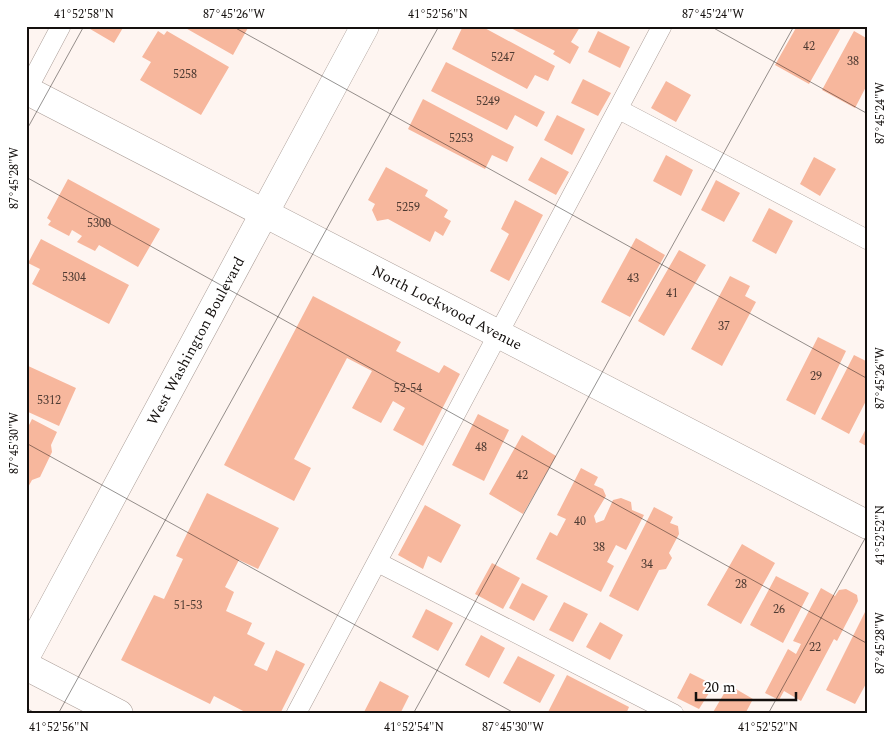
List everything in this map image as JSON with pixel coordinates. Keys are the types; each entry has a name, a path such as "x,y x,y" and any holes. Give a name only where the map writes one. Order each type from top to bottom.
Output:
{"street":[{"name":"West Washington Boulevard","path":"26,656 365,26"},
{"name":"North Lockwood Avenue","path":"26,91 868,525"},
{"path":"26,666 119,714"}],"lane":[{"path":"26,91 61,26"},
{"path":"296,714 662,26"},
{"path":"618,109 868,240"},
{"path":"377,562 674,714"}],"building":[{"path":"85,26 124,26 114,43"},
{"path":"182,26 249,26 233,55"},
{"path":"463,26 481,26 555,66 548,81 535,75 527,89 452,49"},
{"path":"507,26 578,26 580,27 571,42 579,47 570,64 553,54 555,51"},
{"path":"797,26 842,26 809,84 775,65"},
{"path":"158,31 164,35 167,31 229,67 201,115 140,80 151,62 142,57"},
{"path":"598,31 630,47 620,68 588,52"},
{"path":"854,31 868,39 868,83 855,108 822,90"},
{"path":"446,62 545,112 537,127 515,115 507,130 431,91"},
{"path":"583,79 611,93 598,116 571,103"},
{"path":"666,81 691,95 676,122 651,108"},
{"path":"423,99 514,147 507,162 492,155 485,169 408,129"},
{"path":"557,115 585,129 572,155 544,140"},
{"path":"666,155 693,170 681,196 653,181"},
{"path":"541,157 569,172 556,195 528,180"},
{"path":"814,157 836,169 820,196 800,184"},
{"path":"386,167 428,190 425,196 448,210 444,217 451,221 443,236 435,231 430,242 388,219 377,221 372,210 375,204 368,200"},
{"path":"68,179 160,229 138,267 99,245 95,251 77,242 82,236 72,230 69,236 48,225 51,221 47,218"},
{"path":"716,180 740,193 724,222 701,210"},
{"path":"515,200 543,215 509,281 490,271 509,234 501,229"},
{"path":"769,208 793,221 776,254 752,241"},
{"path":"636,238 665,255 630,317 601,302"},
{"path":"41,239 129,285 109,324 32,284 40,269 28,263"},
{"path":"679,250 706,265 664,336 638,321"},
{"path":"730,276 750,286 745,296 756,302 722,366 691,349"},
{"path":"313,296 401,342 396,351 439,373 444,365 460,374 423,446 393,430 405,408 393,401 381,423 352,408 372,371 347,358 294,459 311,468 294,501 224,465"},
{"path":"818,337 846,351 815,415 786,400"},
{"path":"854,355 868,362 868,397 849,434 821,419"},
{"path":"26,365 76,388 59,426 26,411"},
{"path":"478,414 509,430 484,481 452,465"},
{"path":"32,419 57,432 51,445 52,452 40,477 32,480 26,491 26,423 29,425"},
{"path":"868,425 868,447 859,442"},
{"path":"522,435 556,456 523,514 489,494"},
{"path":"581,468 598,477 594,485 603,489 606,496 594,516 596,523 604,520 613,500 621,498 631,502 632,510 644,515 626,550 616,545 607,562 614,566 601,592 536,559 550,532 557,536 566,519 557,515"},
{"path":"207,493 279,528 258,569 239,560 225,587 234,592 226,611 252,623 247,634 265,643 254,665 267,671 276,650 305,664 280,714 249,714 214,696 210,704 121,660 154,595 164,599 183,559 176,556"},
{"path":"425,505 461,525 441,563 428,556 423,569 398,555"},
{"path":"654,507 673,517 670,523 678,526 679,534 669,553 672,558 666,569 659,570 638,611 609,596"},
{"path":"742,544 775,563 741,624 707,605"},
{"path":"492,563 520,578 503,609 475,594"},
{"path":"776,576 809,593 783,643 750,625"},
{"path":"522,583 548,596 534,621 509,608"},
{"path":"821,588 835,596 839,590 846,589 857,595 858,601 837,641 834,639 801,701 784,691 779,700 765,693 788,649 796,654 801,644 793,641"},
{"path":"564,602 588,614 573,642 549,630"},
{"path":"426,609 453,623 438,651 412,637"},
{"path":"866,610 868,611 868,680 855,704 826,690"},
{"path":"600,622 623,635 610,660 586,647"},
{"path":"481,635 505,648 489,678 465,665"},
{"path":"518,656 555,675 540,703 503,683"},
{"path":"690,673 714,685 699,709 677,698"},
{"path":"567,675 629,707 626,714 547,714"},
{"path":"380,681 409,696 400,714 363,714"},
{"path":"729,685 753,699 745,714 712,714"}]}
